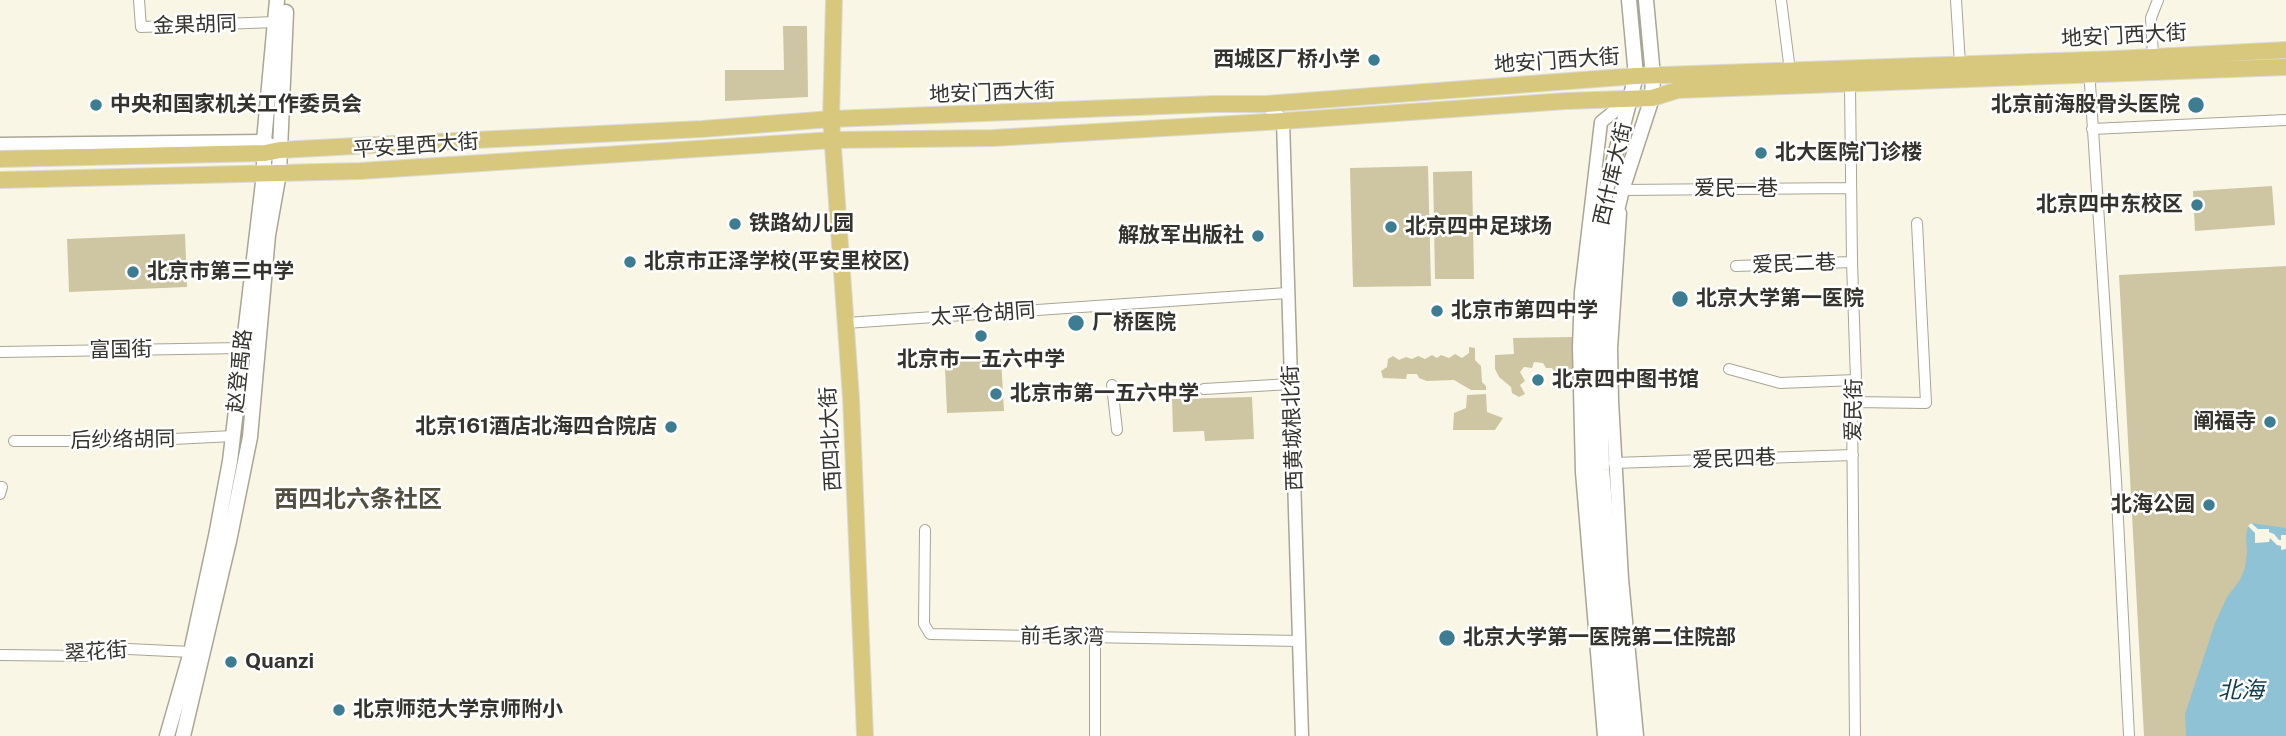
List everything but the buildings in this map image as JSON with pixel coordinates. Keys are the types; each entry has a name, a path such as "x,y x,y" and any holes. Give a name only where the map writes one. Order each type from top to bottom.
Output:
{"main road":[{"name":"赵登禹路","path":"183,736 229,541 250,437 268,235 277,0"},
{"name":"赵登禹路","path":"270,148 287,0"},
{"name":"西四北大街","path":"834,0 831,119 846,323 865,736"},
{"path":"1629,0 1636,76 1631,98"},
{"name":"西什库大街","path":"1625,736 1602,470 1599,391 1608,246 1622,190 1652,97 1653,76 1646,0"},
{"name":"地安门西大街","path":"831,119 1266,104 1636,76 2286,50"},
{"name":"地安门西大街","path":"833,140 993,138 1283,121 1652,97 1678,90 2286,67"},
{"name":"西什库大街","path":"1615,736 1592,471 1590,360 1593,283 1606,190 1631,98"},
{"name":"平安里西大街","path":"0,159 702,130 831,119"},
{"name":"平安里西大街","path":"0,180 360,171 833,140"},
{"name":"赵登禹路","path":"167,736 191,652 216,537 233,436 242,348 271,174"}],"street":[{"name":"金果胡同","path":"139,0 141,27 276,22"},
{"path":"1781,0 1790,71"},
{"path":"1956,0 1960,64"},
{"path":"2153,56 2151,18 2158,0"},
{"path":"2087,58 2116,480 2129,736"},
{"name":"爱民街","path":"1850,84 1856,380 1852,402 1855,736"},
{"name":"西什库大街","path":"1604,736 1582,472 1579,347 1581,292 1601,122 1631,98"},
{"path":"1266,104 1283,121"},
{"path":"2092,129 2286,120"},
{"name":"西黄城根北街","path":"1283,121 1302,736"},
{"path":"0,144 270,148"},
{"name":"爱民一巷","path":"1622,190 1851,188"},
{"name":"西什库大街","path":"1622,190 1611,348 1614,463 1637,736"},
{"path":"1852,402 1926,403 1917,223"},
{"name":"爱民二巷","path":"1735,266 1852,262"},
{"name":"太平仓胡同","path":"846,323 1287,293"},
{"name":"富国街","path":"0,352 242,348"},
{"path":"1729,369 1780,383 1856,380"},
{"path":"1205,389 1291,384"},
{"path":"1112,385 1117,430"},
{"name":"后纱络胡同","path":"13,441 134,441 233,436"},
{"name":"爱民四巷","path":"1614,463 1853,455"},
{"path":"0,487 0,494"},
{"name":"前毛家湾","path":"925,530 924,624 930,634 1299,641"},
{"path":"1095,637 1095,736"},
{"name":"翠花街","path":"0,655 86,656 107,648 191,652"}],"shaded area":[{"path":"783,26 807,26 808,97 725,101 725,70 784,70"},
{"name":"北京四中足球场","path":"1428,166 1431,286 1353,287 1350,168"},
{"path":"1472,171 1474,279 1435,279 1433,172"},
{"path":"2272,186 2275,225 2195,231 2193,191"},
{"path":"185,234 187,287 69,292 67,239"},
{"name":"北海公园","path":"2286,266 2286,736 2144,736 2119,275"},
{"path":"1572,337 1572,374 1556,375 1552,368 1534,362 1532,368 1524,367 1520,372 1525,381 1520,385 1525,394 1519,397 1512,393 1511,387 1499,377 1495,369 1495,355 1514,354 1513,338"},
{"path":"1469,347 1475,348 1475,360 1481,366 1482,382 1486,390 1471,390 1454,380 1427,381 1419,378 1417,374 1407,374 1406,379 1383,378 1381,371 1387,367 1388,359 1393,356 1399,360 1418,356 1425,359 1432,355 1449,358 1455,354 1462,358 1469,353"},
{"path":"1001,359 1004,411 947,413 945,368 956,360"},
{"path":"1486,394 1487,412 1503,418 1495,430 1453,430 1454,413 1466,408 1467,395"},
{"path":"1252,397 1254,439 1205,441 1204,431 1173,432 1172,399"}],"water":[{"name":"北海","path":"2251,523 2286,528 2286,736 2186,736 2185,714 2215,623 2245,568 2246,535"}],"pier":[{"path":"2251,523 2258,529 2269,529 2279,540 2281,535 2286,535 2286,549 2281,550 2281,546 2270,538 2269,542 2255,543 2255,533 2248,526"}],"place":[{"name":"西城区厂桥小学","path":"1374,60"},
{"name":"中央和国家机关工作委员会","path":"96,105"},
{"name":"北京前海股骨头医院","path":"2196,105"},
{"name":"北大医院门诊楼","path":"1761,153"},
{"name":"北京四中东校区","path":"2197,205"},
{"name":"铁路幼儿园","path":"735,224"},
{"name":"北京四中足球场","path":"1391,227"},
{"name":"解放军出版社","path":"1258,236"},
{"name":"北京市正泽学校(平安里校区)","path":"630,262"},
{"name":"北京市第三中学","path":"133,272"},
{"name":"北京大学第一医院","path":"1680,299"},
{"name":"北京市第四中学","path":"1437,311"},
{"name":"厂桥医院","path":"1076,323"},
{"name":"北京市一五六中学","path":"981,336"},
{"name":"北京四中图书馆","path":"1538,380"},
{"name":"北京市第一五六中学","path":"996,394"},
{"name":"阐福寺","path":"2270,422"},
{"name":"北京161酒店北海四合院店","path":"671,427"},
{"name":"北海公园","path":"2209,505"},
{"name":"北京大学第一医院第二住院部","path":"1447,638"},
{"name":"Quanzi","path":"231,662"},
{"name":"北京师范大学京师附小","path":"339,710"}],"district":[{"name":"西四北六条社区","path":"358,500"}]}
